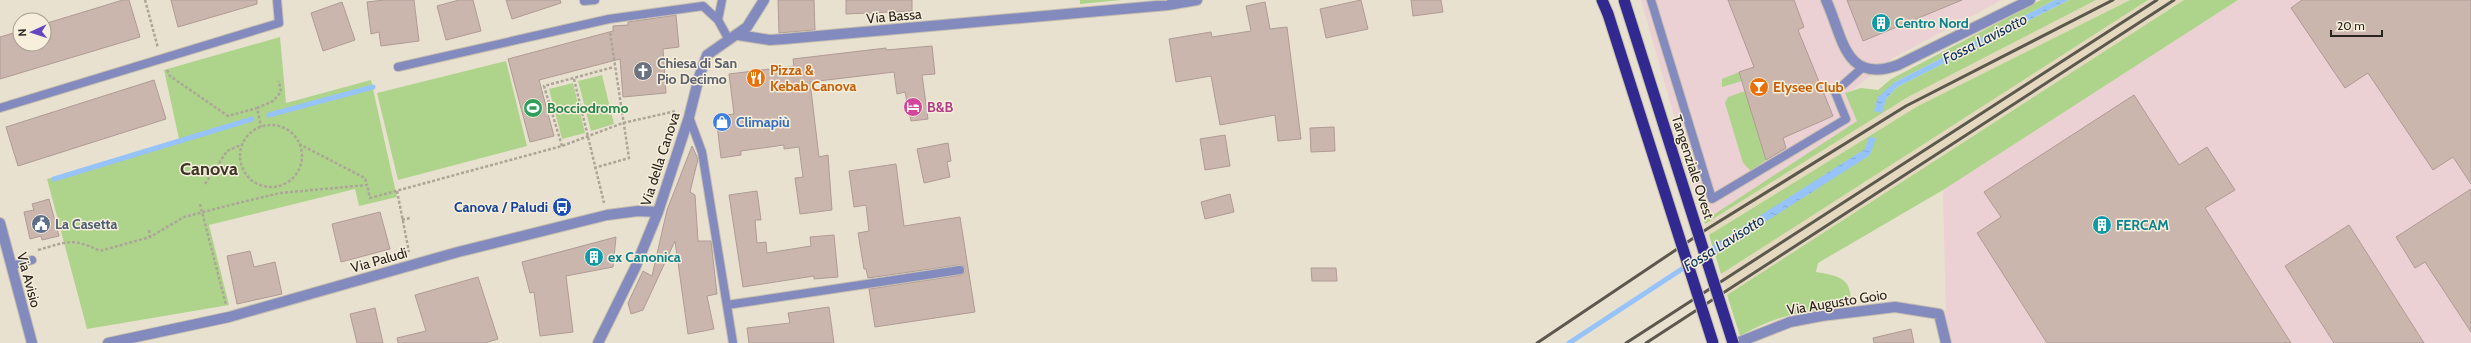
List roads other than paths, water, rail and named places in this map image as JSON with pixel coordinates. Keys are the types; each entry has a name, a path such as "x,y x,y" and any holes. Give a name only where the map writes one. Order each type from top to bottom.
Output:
{"highway":[{"path":"1603,0 1713,343"},
{"name":"Tangenziale Ovest","path":"1624,0 1733,343"}],"street":[{"name":"Via della Canova","path":"598,343 635,268 658,212 689,117 699,77 708,56 747,27 764,0"},
{"name":"Via Bassa","path":"738,35 770,40 784,39 1168,5 1196,0"},
{"path":"1826,0 1851,60 1862,68 1878,70 1898,65 2030,0"},
{"name":"Via Paludi","path":"108,343 229,317 458,252 607,215 638,211 658,212"},
{"name":"Via Avisio","path":"0,223 32,343"},
{"name":"Via Augusto Goio","path":"1737,343 1790,322 1895,307 1939,314 1946,343"}],"lane":[{"path":"0,108 279,23 277,0"},
{"path":"584,1 595,0"},
{"path":"718,20 722,0"},
{"path":"1651,0 1712,199 1846,119 1835,92 1862,68"},
{"path":"398,67 609,19 703,3 718,20 729,40"},
{"path":"689,117 702,152 733,343"},
{"path":"11,266 32,260"},
{"path":"727,305 960,270"}],"water":[{"path":"2055,0 2069,0 1897,87 1886,99 1882,113 1874,111 1878,97 1895,82"},
{"path":"1869,137 1876,138 1870,155 1715,254 1712,246 1865,149"}],"waterway":[{"path":"269,115 373,87"},
{"path":"54,179 252,119"},
{"name":"Fossa Lavisotto","path":"1569,343 1717,246"}],"railway":[{"path":"1537,343 1707,229 1906,106 2113,0"},
{"path":"1626,343 2157,0"},
{"path":"1646,343 2174,0"}],"place":[{"name":"Centro Nord","path":"1881,23"},
{"name":"Chiesa di San Pio Decimo","path":"643,71"},
{"name":"Pizza & Kebab Canova","path":"756,78"},
{"name":"Elysee Club","path":"1759,87"},
{"name":"B&B","path":"913,107"},
{"name":"Bocciodromo","path":"533,108"},
{"name":"Climapiù","path":"722,122"},
{"name":"Canova / Paludi","path":"562,207"},
{"name":"La Casetta","path":"41,224"},
{"name":"FERCAM","path":"2102,225"},
{"name":"ex Canonica","path":"594,257"}],"district":[{"name":"Canova","path":"209,169"}]}
